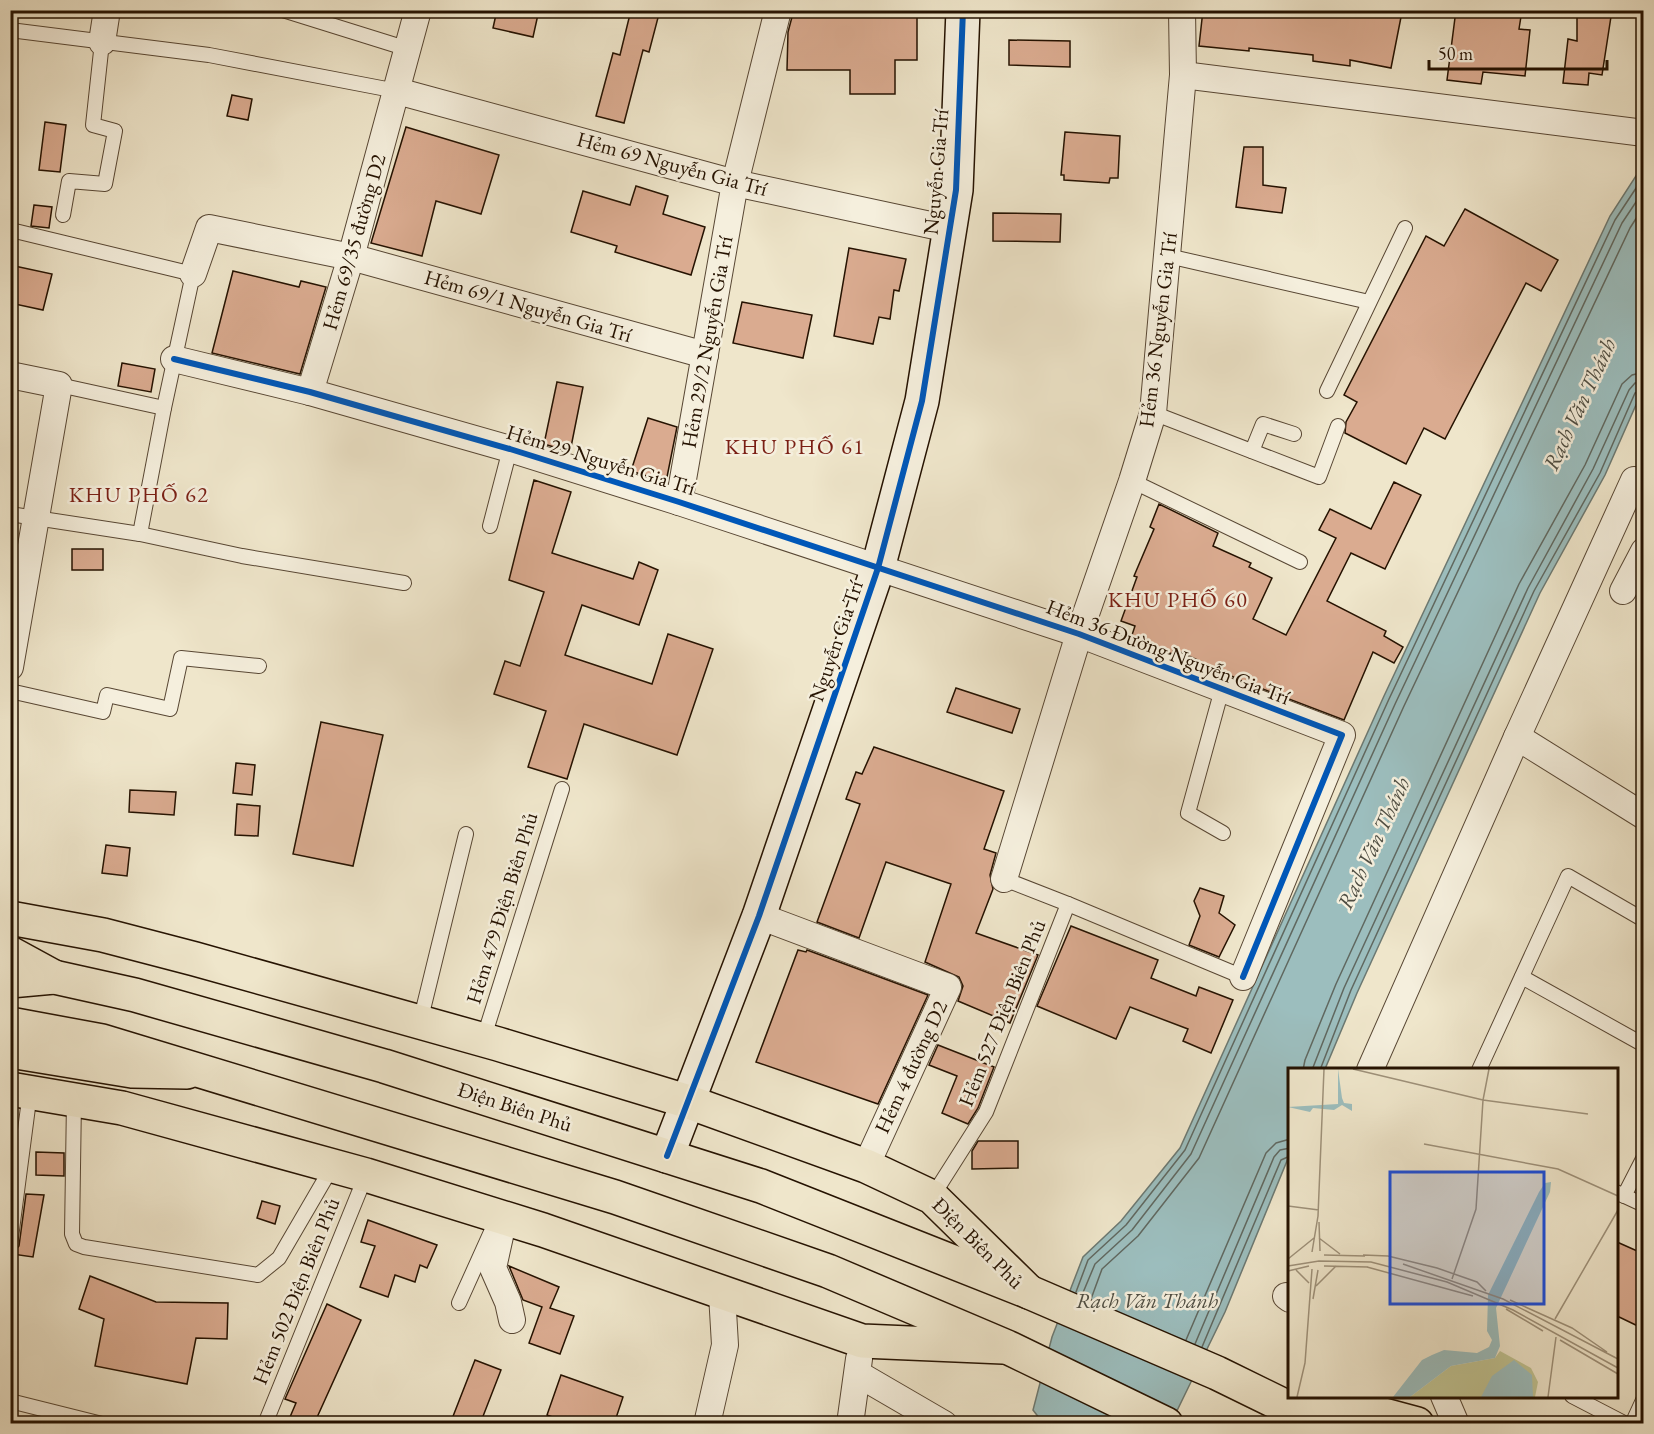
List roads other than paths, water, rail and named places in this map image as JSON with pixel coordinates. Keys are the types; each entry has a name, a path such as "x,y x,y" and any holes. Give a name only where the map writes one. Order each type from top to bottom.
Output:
{"main road":[{"name":"Điện Biên Phủ","path":"10,918 103,935 483,1040 686,1101 866,1166 932,1197 1029,1292"},
{"name":"Điện Biên Phủ","path":"10,953 54,977 135,994 384,1066 760,1185 1029,1292"},
{"path":"10,981 54,977"},
{"path":"24,1026 102,1041 615,1197 828,1271 1007,1347 1166,1424"},
{"path":"10,1052 132,1071 198,1072"},
{"path":"20,1091 122,1108 366,1175 501,1217 862,1341 1007,1347"},
{"path":"1029,1292 1217,1372 1321,1424"},
{"path":"1217,1372 1288,1390"},
{"path":"1320,1398 1418,1424"}],"street":[{"path":"102,42 107,10"},
{"name":"Hẻm 69/35 đường D2","path":"310,392 351,257 418,10"},
{"name":"Hẻm 29/2 Nguyễn Gia Trí","path":"679,502 735,183 778,10"},
{"name":"Nguyễn Gia Trí","path":"667,1156 686,1101 759,916 878,568 922,401 956,190 963,10"},
{"name":"Hẻm 36 Nguyễn Gia Trí","path":"1004,879 1079,633 1153,413 1183,75 1182,10"},
{"path":"1183,75 1644,133"},
{"name":"Hẻm 69 Nguyễn Gia Trí","path":"397,91 735,183 949,229"},
{"name":"Hẻm 69/1 Nguyễn Gia Trí","path":"193,274 209,228 351,257 705,355"},
{"name":"Hẻm 29 Nguyễn Gia Trí","path":"174,359 310,392 510,449 878,568"},
{"path":"10,375 59,385 10,667"},
{"path":"1371,1068 1516,737 1634,480"},
{"path":"1623,591 1644,551"},
{"name":"Hẻm 36 Đường Nguyễn Gia Trí","path":"878,568 1079,633 1342,735 1243,977"},
{"path":"1516,737 1644,816"},
{"name":"Hẻm 4 đường D2","path":"759,916 948,987 866,1166"},
{"path":"501,1217 493,1268 508,1302 512,1320"},
{"path":"707,1424 725,1344 722,1294"},
{"path":"850,1424 862,1341"},
{"path":"858,1374 944,1424"},
{"path":"1445,1398 1456,1424"}],"lane":[{"path":"284,10 408,49"},
{"path":"10,30 209,56 397,91"},
{"path":"63,215 69,181 105,184 115,131 93,125 102,42"},
{"path":"1327,391 1405,228"},
{"path":"15,231 193,274 140,534"},
{"path":"1168,256 1370,302"},
{"path":"59,385 164,408"},
{"path":"1153,413 1319,477 1338,426"},
{"path":"1252,451 1263,424 1294,434"},
{"path":"490,526 510,449"},
{"path":"1132,481 1300,562"},
{"path":"10,514 140,534 243,556 404,583"},
{"path":"10,691 103,712 107,695 170,709 181,658 259,666"},
{"path":"1222,689 1188,813 1223,833"},
{"path":"1644,733 1644,746"},
{"name":"Hẻm 479 Điện Biên Phủ","path":"483,1040 562,789"},
{"path":"420,1022 466,834"},
{"path":"1480,1068 1568,876 1644,920"},
{"name":"Hẻm 527 Điện Biên Phủ","path":"1004,879 1243,977"},
{"name":"Hẻm 527 Điện Biên Phủ","path":"932,1197 986,1112 1068,904"},
{"path":"1522,977 1644,1045"},
{"path":"10,1245 20,1091"},
{"path":"74,1100 72,1234 76,1244 84,1247 258,1275 279,1258 332,1166"},
{"path":"1644,1157 1620,1194 1644,1205"},
{"name":"Hẻm 502 Điện Biên Phủ","path":"265,1424 366,1175"},
{"path":"459,1303 501,1217"},
{"path":"1576,1398 1626,1424"},
{"path":"10,1401 102,1424"},
{"path":"1632,1424 1642,1404"}],"water":[{"name":"Rạch Văn Thánh","path":"1643,165 1643,389 1605,475 1540,593 1357,993 1325,1068 1288,1068 1288,1158 1225,1312 1171,1423 1043,1423 1033,1410 1052,1337 1083,1257 1121,1221 1180,1148 1384,696 1610,216"}],"district":[{"name":"KHU PHỐ 61","path":"795,446"},
{"name":"KHU PHỐ 62","path":"139,494"},
{"name":"KHU PHỐ 60","path":"1178,599"}]}
